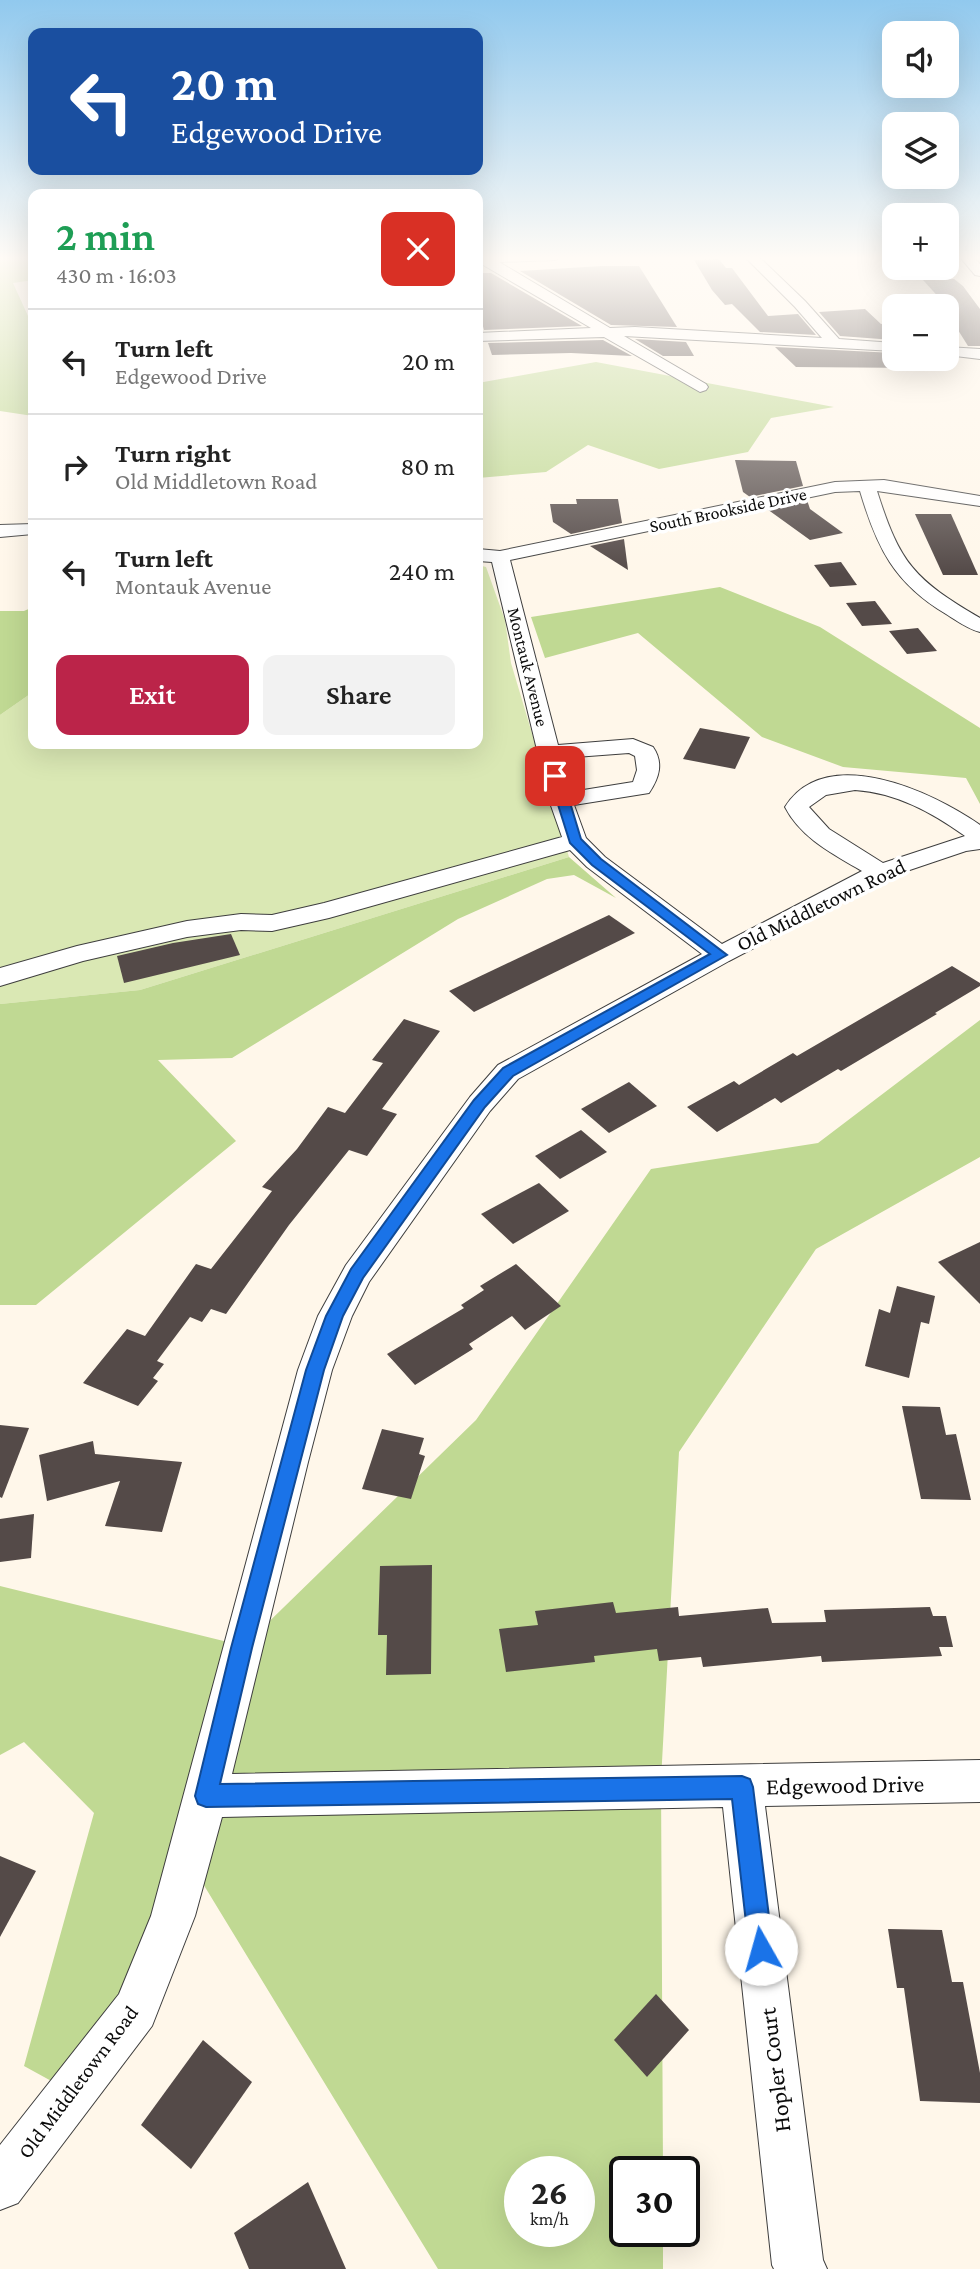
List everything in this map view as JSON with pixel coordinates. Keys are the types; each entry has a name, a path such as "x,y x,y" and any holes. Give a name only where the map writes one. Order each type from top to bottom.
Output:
{"street":[{"path":"658,362 700,387"},
{"path":"867,485 876,517 903,571 921,588 980,626"},
{"name":"South Brookside Drive","path":"489,556 809,492 867,485 884,485 980,501"},
{"path":"0,531 28,529"},
{"name":"Montauk Avenue","path":"489,556 575,841 596,862 720,955"},
{"path":"549,751 633,746 645,752 649,763 650,772 641,788 561,800"},
{"path":"880,872 815,830 800,816 797,807 801,799 820,788 853,782 884,784 944,810 980,836"},
{"path":"0,977 77,954 187,929 241,922 272,923 304,916 575,841"},
{"name":"Old Middletown Road","path":"0,2185 136,2010 173,1916 315,1370 335,1316 357,1274 480,1104 508,1072 720,955 880,872 941,850 980,842"},
{"name":"Edgewood Drive","path":"206,1796 980,1781"},
{"name":"Hopler Court","path":"742,1787 800,2269"}],"green space":[{"path":"0,362 28,362 28,415 0,411"},
{"path":"596,362 834,407 771,418 748,452 659,469 588,445 546,472 483,478 483,382"},
{"path":"483,566 486,567 505,620 511,663 569,857 140,990 0,1004 0,715 28,695 28,749 483,749"},
{"path":"720,587 820,627 980,728 980,804 966,778 843,767 762,737 638,633 545,658 531,617"},
{"path":"28,609 28,695 0,715 0,611"},
{"path":"569,857 616,898 574,875 547,879 458,919 232,1058 158,1060 236,1141 36,1305 0,1305 0,1004 140,990"},
{"path":"980,1020 980,1157 816,1249 679,1452 661,1780 663,2156 609,2156 609,2247 663,2247 663,2269 438,2269 194,1869 75,2094 24,2066 94,1813 24,1742 0,1755 0,1586 244,1646 476,1420 651,1169 818,1143"}],"building":[{"path":"791,362 882,362 882,368 796,367"},
{"path":"735,460 796,461 803,486 750,497 743,492"},
{"path":"576,499 618,499 622,523 571,534 553,522 550,504 577,504"},
{"path":"807,500 810,509 843,533 810,540 767,509"},
{"path":"915,514 951,514 978,575 943,575"},
{"path":"624,539 628,570 590,546"},
{"path":"841,562 857,585 830,587 814,565"},
{"path":"875,601 892,624 862,626 846,603"},
{"path":"918,628 937,651 907,654 889,631"},
{"path":"700,728 750,737 735,769 683,759"},
{"path":"609,915 635,933 474,1012 449,991"},
{"path":"231,934 240,955 124,983 117,956 173,943"},
{"path":"952,966 980,983 980,986 841,1071 838,1069 781,1103 775,1098 717,1132 687,1107 734,1081 739,1085 793,1053 797,1056"},
{"path":"404,1019 440,1031 382,1109 397,1114 367,1156 349,1150 289,1225 226,1314 211,1309 202,1322 190,1317 157,1361 164,1364 153,1378 158,1381 138,1406 83,1383 127,1329 145,1336 196,1264 211,1269 272,1191 262,1187 297,1149 328,1107 345,1113 383,1063 372,1060"},
{"path":"629,1082 657,1106 609,1133 581,1109"},
{"path":"581,1130 607,1152 560,1179 535,1156"},
{"path":"539,1183 569,1211 513,1244 481,1214"},
{"path":"980,1242 980,1304 938,1262"},
{"path":"516,1264 561,1306 525,1330 512,1316 469,1344 473,1349 415,1385 387,1354 464,1308 461,1305 484,1290 480,1286"},
{"path":"897,1286 935,1296 929,1324 921,1322 909,1378 865,1366 879,1309 890,1313"},
{"path":"902,1406 940,1407 946,1435 956,1434 971,1500 921,1499"},
{"path":"0,1425 29,1428 2,1498 0,1497"},
{"path":"382,1429 424,1438 419,1454 425,1456 411,1499 362,1489"},
{"path":"93,1441 95,1454 182,1462 162,1532 105,1526 120,1481 47,1501 39,1455"},
{"path":"34,1514 31,1558 0,1562 0,1519"},
{"path":"432,1565 431,1674 386,1675 387,1635 378,1635 380,1566"},
{"path":"613,1602 616,1613 678,1607 679,1616 768,1608 772,1623 826,1622 824,1610 930,1607 933,1616 946,1616 953,1647 939,1647 942,1656 822,1662 821,1656 703,1667 701,1657 659,1661 657,1649 594,1656 595,1662 506,1672 499,1629 538,1625 535,1611"},
{"path":"0,1856 36,1871 0,1937"},
{"path":"888,1929 942,1930 952,1982 963,1982 980,2073 980,2103 920,2101 904,1988 897,1988"},
{"path":"656,1994 689,2030 647,2077 614,2040"},
{"path":"203,2040 252,2082 191,2169 141,2125"},
{"path":"308,2182 346,2269 249,2269 234,2233"}],"route":[{"path":"555,776 575,841 596,862 720,955 508,1072 480,1104 357,1274 335,1316 315,1370 241,1648 206,1796 742,1787 761,1949"}]}
